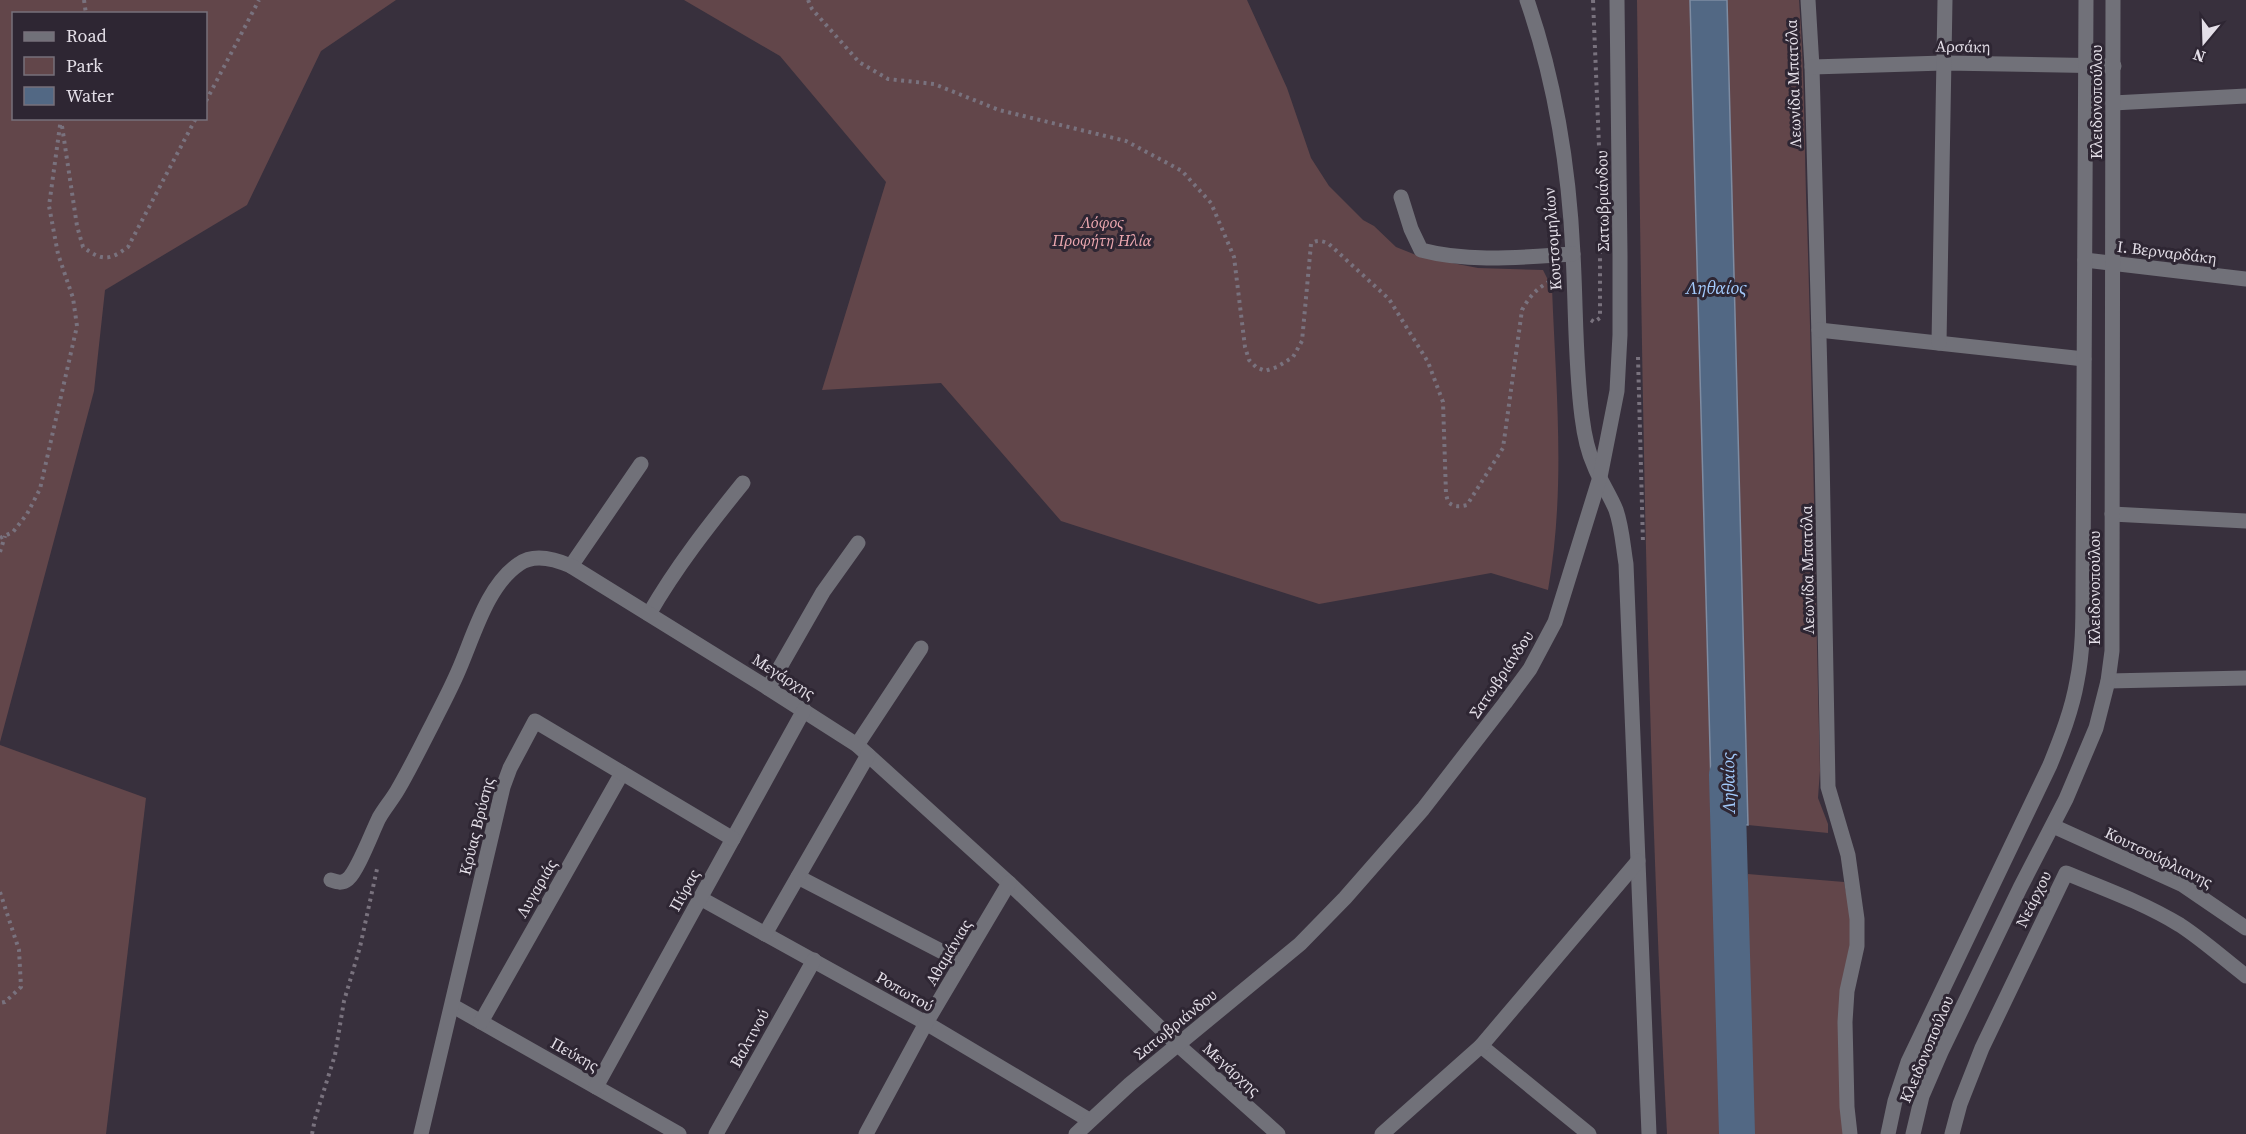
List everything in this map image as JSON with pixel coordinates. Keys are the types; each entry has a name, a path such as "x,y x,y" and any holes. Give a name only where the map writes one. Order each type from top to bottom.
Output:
{"street":[{"name":"Κουτσομηλίων","path":"1527,0 1557,114 1566,175 1573,254 1577,376 1584,428 1590,457 1620,524 1626,564 1649,1134"},
{"name":"Σατωβριάνδου","path":"1076,1134 1089,1120 1300,944 1345,898 1423,809 1530,669 1555,622 1600,477 1614,408 1620,346 1617,0"},
{"name":"Λεωνίδα Μπατόλα","path":"1808,0 1819,330 1828,787 1848,855 1857,919 1857,946 1847,991 1845,1022 1850,1134"},
{"path":"1940,343 1945,0"},
{"name":"Κλειδονοπούλου","path":"1887,1134 1895,1101 1912,1054 2038,792 2059,743 2073,700 2079,665 2083,610 2086,0"},
{"name":"Κλειδονοπούλου","path":"1913,1134 1922,1096 1941,1052 2052,826 2092,737 2108,681 2112,651 2113,0"},
{"name":"Αρσάκη","path":"1812,67 1944,63 2114,66"},
{"path":"2113,103 2246,96"},
{"path":"1401,197 1411,230 1421,250 1438,254 1476,257 1573,254"},
{"name":"Ι. Βερναρδάκη","path":"2085,260 2246,279"},
{"path":"1819,330 2084,359"},
{"path":"571,566 641,464"},
{"path":"649,614 701,535 743,483"},
{"path":"2112,514 2246,521"},
{"path":"768,688 823,592 858,543"},
{"name":"Μεγάρχης","path":"331,880 340,883 348,879 354,870 457,675 484,609 497,586 520,562 541,557 558,560 804,710 862,750 1009,883 1178,1045 1278,1134"},
{"path":"765,934 798,877 862,750 921,648"},
{"path":"2108,681 2246,678"},
{"name":"Πύρας","path":"596,1087 804,710"},
{"name":"Κρύας Βρύσης","path":"422,1134 503,787 510,768 535,721 733,839"},
{"name":"Λυγαριάς","path":"481,1022 622,773"},
{"name":"Κουτσούφλιανης","path":"2052,826 2183,885 2246,928"},
{"path":"1382,1134 1480,1046 1638,861"},
{"name":"Νεάρχου","path":"1952,1134 1960,1104 1982,1048 2066,873 2165,916 2200,939 2246,976"},
{"path":"798,877 962,962"},
{"name":"Αθαμάνιας","path":"866,1134 926,1023 1009,883"},
{"name":"Ροπωτού","path":"700,898 926,1023 1089,1120"},
{"name":"Βαλτινού","path":"716,1134 814,960"},
{"name":"Πεύκης","path":"453,1006 679,1134"},
{"path":"1480,1046 1589,1134"}],"path":[{"path":"207,98 259,0"},
{"path":"808,0 812,9 859,62 888,79 934,84 999,110 1126,141 1182,171 1212,203 1234,257 1245,347 1249,360 1256,368 1265,371 1293,357 1302,341 1311,244 1314,241 1322,241 1329,244 1389,299 1428,362 1443,402 1446,495 1448,502 1453,506 1467,505 1503,448 1522,310 1529,297 1539,286 1557,277 1574,274"},
{"path":"1593,0 1599,149"},
{"path":"61,120 77,226 83,247 98,258 115,256 128,247 195,120"},
{"path":"0,538 14,532 27,514 40,489 76,326 73,298 58,254 50,206 61,120"},
{"path":"1587,318 1594,322 1600,318 1600,194"},
{"path":"1638,354 1642,545"},
{"path":"0,552 6,535"},
{"path":"312,1134 335,1055 344,1001 360,947 378,862"},
{"path":"0,892 19,950 21,987 5,1002 0,1003"}],"green space":[{"path":"0,0 396,0 321,51 247,205 105,290 94,391 0,742"},
{"name":"Λόφος Προφήτη Ηλία","path":"684,0 1247,0 1287,88 1311,158 1329,186 1363,220 1374,226 1396,247 1421,257 1478,268 1543,270 1552,288 1558,439 1557,514 1548,590 1491,573 1319,604 1061,521 941,383 822,390 886,182 780,56"},
{"path":"1637,0 1690,0 1720,1134 1667,1134 1650,709"},
{"path":"1727,0 1799,0 1811,359 1820,770 1818,798 1828,824 1828,833 1748,825"},
{"path":"0,745 146,798 106,1134 0,1134"},
{"path":"1748,874 1844,882 1851,916 1844,1134 1753,1134 1748,1013"}],"water":[{"name":"Ληθαίος","path":"1690,0 1727,0 1748,825 1712,823"}],"waterway":[{"name":"Ληθαίος","path":"1727,775 1737,1134"}]}
